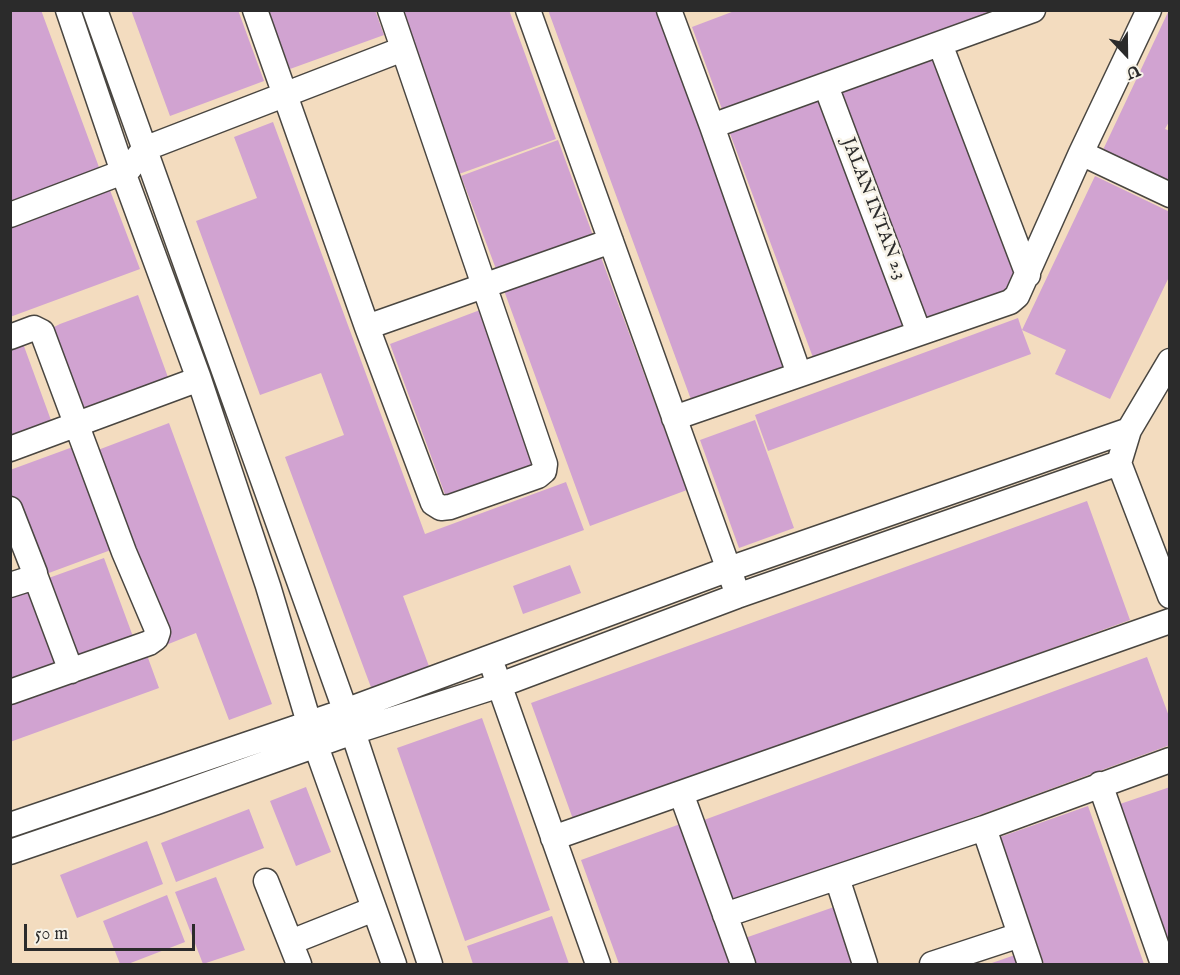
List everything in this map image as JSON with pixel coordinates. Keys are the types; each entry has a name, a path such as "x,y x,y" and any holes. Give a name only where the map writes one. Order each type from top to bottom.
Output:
{"street":[{"path":"68,10 123,172 199,379 268,586 316,746 394,964"},
{"path":"95,10 349,721 430,964"},
{"path":"255,10 367,327 433,503 441,508 450,507 538,477 544,471 545,464 390,10"},
{"path":"528,10 738,596"},
{"path":"712,126 1034,10"},
{"path":"674,418 1010,302 1021,290 1081,153 1149,10"},
{"path":"671,11 798,374"},
{"path":"940,45 1028,275"},
{"path":"10,215 123,172 129,169 144,149 403,49"},
{"name":"JALAN INTAN 2.3","path":"826,86 919,333"},
{"path":"1081,153 1170,195"},
{"path":"367,327 611,241"},
{"path":"10,336 34,328 42,332 124,552 158,632 156,638 149,644 10,692"},
{"path":"1170,361 1129,430 1119,463 1170,596"},
{"path":"10,449 199,379"},
{"path":"10,852 316,746 349,721 490,658 729,569 1129,430"},
{"path":"10,825 309,723 349,721 500,685 738,596 1119,463"},
{"path":"10,509 71,671"},
{"path":"10,585 30,579 35,575"},
{"path":"553,838 1170,621"},
{"path":"490,658 598,964"},
{"path":"726,915 984,828 1170,760"},
{"path":"1100,784 1163,964"},
{"path":"681,793 743,964"},
{"path":"984,828 1030,964"},
{"path":"837,878 865,964"},
{"path":"266,881 299,964"},
{"path":"291,942 374,909"},
{"path":"932,964 1020,935"}],"building":[{"path":"10,10 41,10 103,178 10,212"},
{"path":"131,10 238,10 264,81 170,116"},
{"path":"268,10 375,10 384,35 290,69"},
{"path":"399,10 509,10 556,139 459,174"},
{"path":"548,10 657,10 789,369 693,405"},
{"path":"737,10 997,10 723,112 692,27"},
{"path":"1169,10 1170,120 1165,129 1170,131 1170,184 1102,152"},
{"path":"935,56 1020,288 923,323 838,92"},
{"path":"826,96 911,327 815,363 729,131"},
{"path":"273,122 425,534 566,482 584,530 403,596 430,669 372,690 285,457 344,435 321,373 260,395 196,221 257,198 234,137"},
{"path":"558,140 595,241 499,277 461,176"},
{"path":"1095,176 1170,212 1170,275 1110,399 1055,374 1066,350 1022,330"},
{"path":"108,185 140,269 10,317 10,221"},
{"path":"598,249 687,490 590,526 502,285 546,268 551,278 547,267"},
{"path":"138,295 169,380 81,411 50,329"},
{"path":"480,310 537,466 447,500 390,344"},
{"path":"1018,318 1031,354 768,451 755,415"},
{"path":"21,338 52,423 10,438 10,342"},
{"path":"755,420 794,528 739,548 700,440"},
{"path":"169,423 272,704 229,720 196,633 166,645 90,453"},
{"path":"81,444 119,547 38,577 10,504 10,470"},
{"path":"1087,501 1130,620 574,822 531,703"},
{"path":"104,558 135,642 10,688 10,592"},
{"path":"570,565 581,593 523,614 513,586"},
{"path":"144,647 159,688 10,742 10,696"},
{"path":"1147,657 1170,719 1170,745 735,905 704,820"},
{"path":"482,718 550,910 465,941 397,748"},
{"path":"306,787 331,852 296,866 270,801"},
{"path":"1170,787 1170,953 1117,805"},
{"path":"1088,806 1144,964 1044,964 1000,837"},
{"path":"249,809 264,848 176,882 161,843"},
{"path":"683,823 734,964 619,964 581,860"},
{"path":"147,841 163,884 77,918 60,875"},
{"path":"216,877 245,950 203,964 175,892"},
{"path":"167,895 185,942 128,964 120,964 103,921"},
{"path":"834,907 854,964 754,964 745,938"},
{"path":"552,916 569,964 473,964 467,946"},
{"path":"1015,955 1018,964 989,964"}]}
